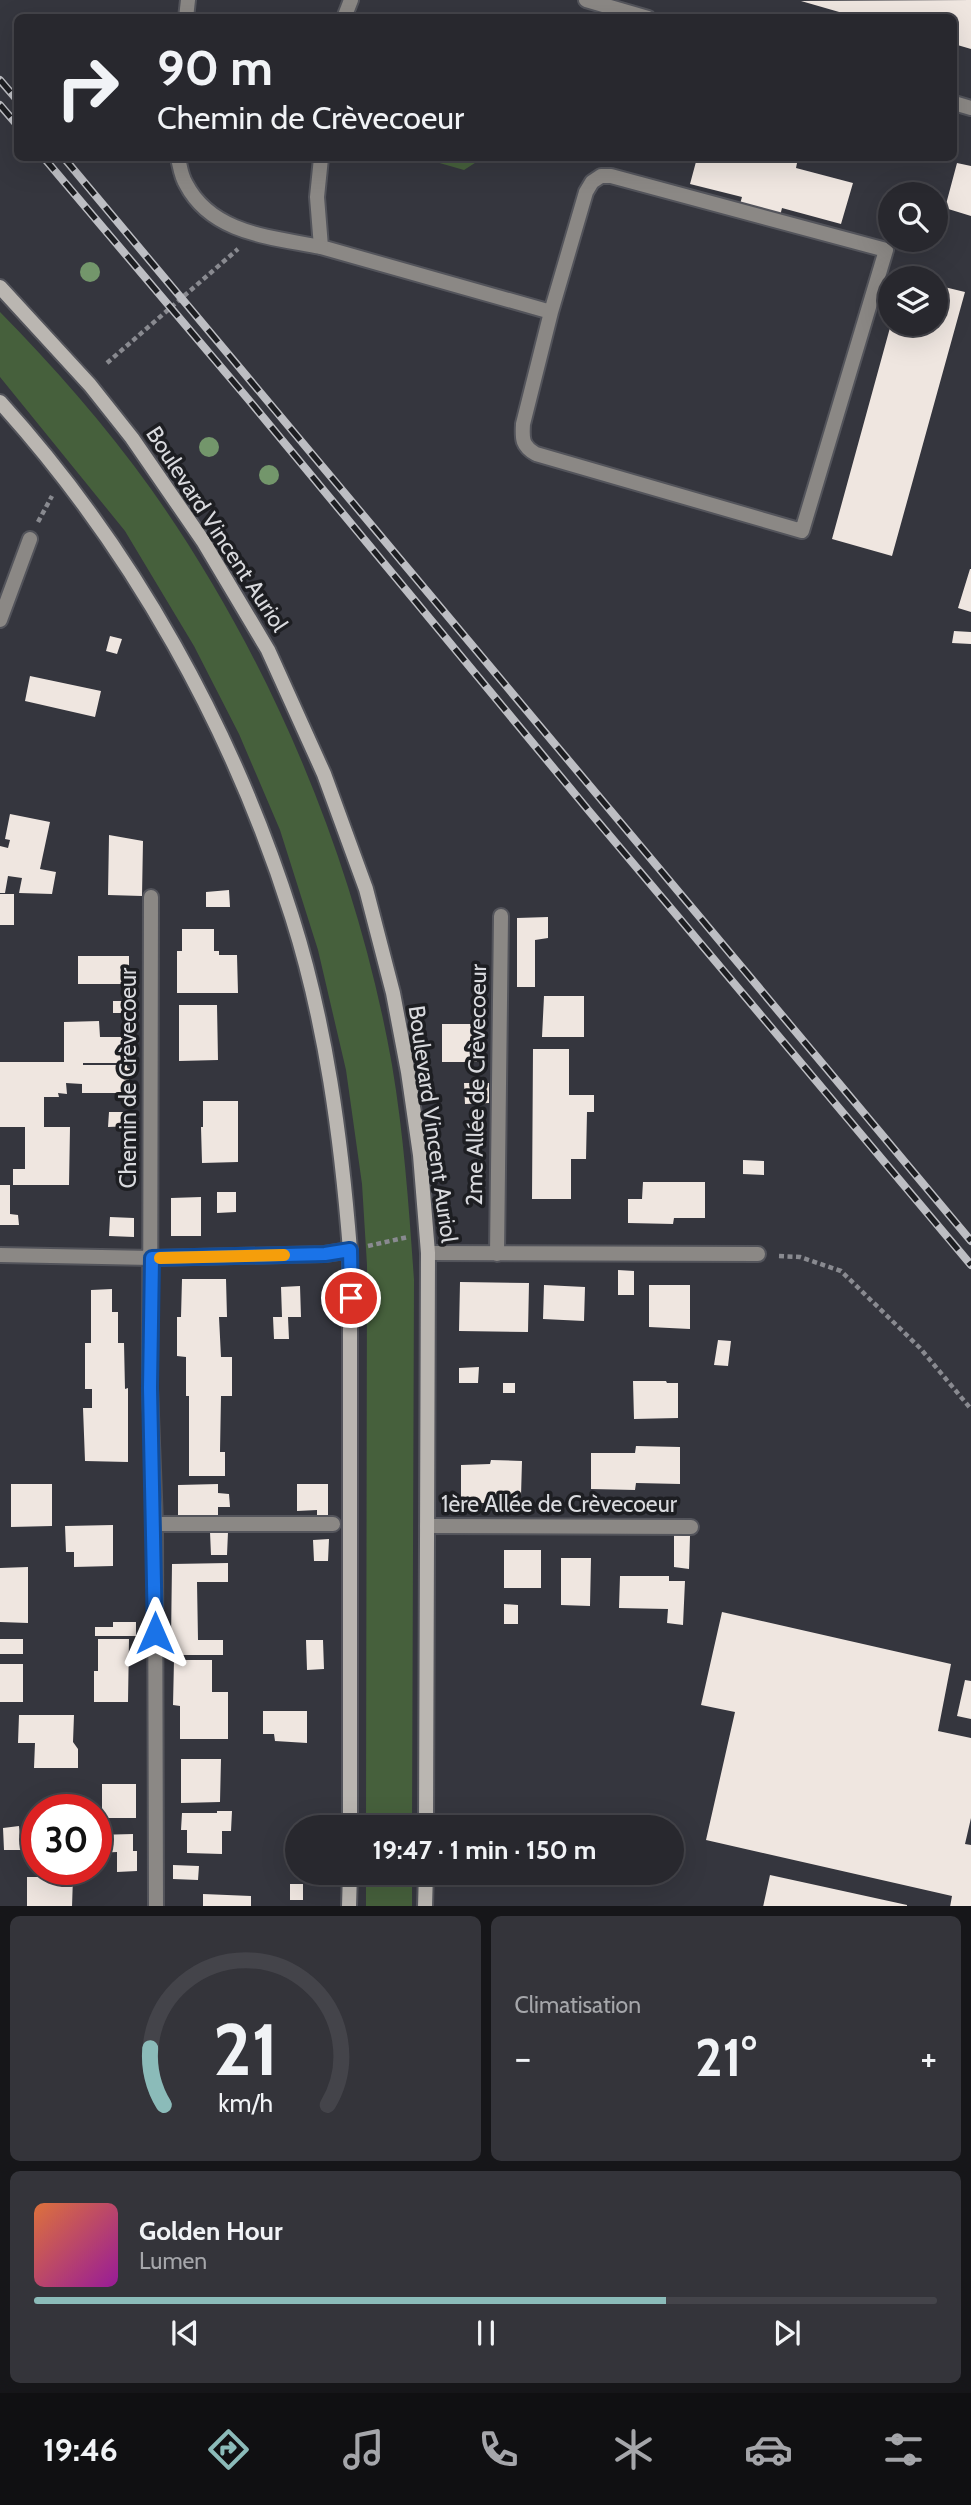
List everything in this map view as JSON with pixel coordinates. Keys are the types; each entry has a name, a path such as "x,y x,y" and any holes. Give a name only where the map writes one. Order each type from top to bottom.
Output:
{"main road":[{"name":"Boulevard Vincent Auriol","path":"0,287 90,384 172,492 203,541 268,650 300,717 366,889 393,993 408,1072 420,1155 428,1253 426,1815"},
{"path":"0,402 66,482 138,583 184,663 221,736 257,821 292,917 311,991 327,1065 344,1172 350,1250 350,1815"},
{"path":"349,1906 350,1885"},
{"path":"425,1906 426,1885"}],"street":[{"path":"586,0 634,14"},
{"path":"179,161 185,183 201,205 225,224 244,232 321,247 551,312"},
{"path":"321,161 317,197 321,247"},
{"path":"601,176 611,176 886,250 802,531 536,454 526,448 523,424 551,312 586,192 592,182 601,176"},
{"path":"0,620 30,538"},
{"name":"Chemin de Crèvecoeur","path":"151,898 150,1388 155,1524 156,1906"},
{"name":"2me Allée de Crèvecoeur","path":"498,1254 500,916"},
{"path":"0,1255 152,1258 325,1254 350,1250"},
{"path":"428,1253 758,1254"},
{"path":"155,1524 333,1524"},
{"name":"1ère Allée de Crèvecoeur","path":"427,1526 691,1527"}],"path":[{"path":"107,363 234,254 244,232"},
{"path":"30,538 48,501 66,482"},
{"path":"350,1250 426,1233"},
{"path":"758,1254 800,1257 841,1271 919,1348 971,1409"}],"green space":[{"path":"432,161 478,161 464,170"},
{"path":"0,312 60,376 116,442 194,554 234,621 303,764 356,913 392,1065 403,1145 414,1280 412,1815 366,1815 367,1265 362,1184 346,1070 318,950 280,830 239,734 194,646 125,531 0,377"},
{"path":"366,1885 412,1885 412,1906 366,1906"}],"building":[{"path":"971,0 971,49 957,45 957,14 846,14 801,1"},
{"path":"696,161 797,161 796,168 853,183 841,224 782,208 780,216 740,204 742,197 690,184"},
{"path":"957,163 971,166 971,216 948,209 948,197"},
{"path":"948,288 965,292 892,556 832,539 888,336 948,336"},
{"path":"971,569 971,612 958,608"},
{"path":"954,631 971,632 971,644 952,643"},
{"path":"110,636 122,639 117,654 106,651"},
{"path":"30,676 101,691 95,717 25,701"},
{"path":"10,814 50,822 40,869 56,872 52,894 19,893 22,878 8,876 5,893 0,893 0,846 8,848 10,840 5,839"},
{"path":"109,835 143,841 142,896 108,895"},
{"path":"229,890 230,907 206,907 206,892"},
{"path":"0,894 14,894 14,925 0,925"},
{"path":"548,917 548,938 535,940 535,987 517,987 517,918"},
{"path":"182,929 214,929 214,951 219,951 219,955 237,955 238,993 177,993 177,951 182,951"},
{"path":"78,956 129,956 129,984 78,984"},
{"path":"544,996 584,996 584,1037 542,1037"},
{"path":"113,1001 132,1001 132,1013 113,1013"},
{"path":"179,1005 217,1005 218,1060 179,1061"},
{"path":"99,1021 100,1037 123,1037 123,1063 83,1065 127,1065 130,1069 127,1093 82,1093 82,1084 66,1083 67,1094 58,1093 59,1097 44,1097 44,1127 70,1127 69,1185 13,1185 13,1169 25,1169 25,1127 0,1127 0,1062 64,1062 64,1022"},
{"path":"442,1024 477,1024 477,1062 442,1062"},
{"path":"533,1049 569,1049 569,1095 594,1095 594,1112 587,1112 586,1159 571,1159 571,1199 532,1199"},
{"path":"464,1083 489,1083 489,1103 465,1104"},
{"path":"203,1101 238,1101 238,1162 202,1163"},
{"path":"109,1112 132,1112 131,1126 108,1127"},
{"path":"743,1160 764,1161 764,1175 743,1174"},
{"path":"643,1182 705,1182 705,1218 674,1218 673,1224 628,1223 628,1199 642,1199"},
{"path":"0,1185 10,1185 10,1214 18,1215 19,1225 0,1225"},
{"path":"217,1192 236,1192 236,1212 217,1213"},
{"path":"201,1197 201,1236 171,1236 171,1198"},
{"path":"110,1217 134,1218 134,1237 109,1236"},
{"path":"618,1270 634,1271 634,1295 618,1295"},
{"path":"182,1279 226,1279 227,1317 219,1317 221,1357 232,1357 232,1396 221,1396 220,1452 225,1452 225,1476 189,1476 186,1357 177,1356 177,1317 181,1317"},
{"path":"460,1282 529,1283 528,1332 459,1331"},
{"path":"544,1285 585,1287 584,1321 543,1319"},
{"path":"649,1285 690,1285 690,1329 649,1327"},
{"path":"300,1286 301,1317 288,1317 289,1339 274,1339 273,1317 282,1317 281,1287"},
{"path":"112,1289 112,1312 118,1312 118,1343 124,1343 125,1389 128,1388 128,1462 85,1461 83,1408 92,1408 92,1389 85,1389 85,1343 91,1343 91,1290"},
{"path":"718,1340 731,1341 728,1366 714,1365"},
{"path":"479,1367 478,1383 459,1383 459,1368"},
{"path":"633,1381 678,1383 678,1418 634,1419"},
{"path":"503,1383 515,1383 515,1393 503,1393"},
{"path":"636,1446 680,1447 680,1484 636,1483 635,1490 591,1489 591,1453 635,1453"},
{"path":"491,1460 522,1461 521,1496 492,1495 493,1503 461,1503 461,1465 490,1464"},
{"path":"11,1484 52,1484 52,1526 11,1527"},
{"path":"218,1484 218,1493 229,1494 230,1507 218,1507 218,1517 178,1517 178,1485"},
{"path":"297,1484 328,1484 328,1517 317,1517 317,1510 297,1511"},
{"path":"113,1525 113,1566 74,1567 74,1552 66,1552 65,1526"},
{"path":"210,1532 228,1532 227,1555 211,1555"},
{"path":"674,1535 690,1536 689,1569 674,1567"},
{"path":"329,1539 328,1561 314,1561 313,1540"},
{"path":"504,1550 541,1550 541,1588 504,1588"},
{"path":"561,1558 591,1558 590,1606 561,1605"},
{"path":"228,1563 228,1582 197,1582 198,1640 223,1640 223,1655 174,1655 174,1640 171,1640 172,1564"},
{"path":"28,1567 28,1623 0,1622 0,1568"},
{"path":"620,1576 669,1576 669,1581 685,1581 683,1625 667,1623 668,1609 619,1608"},
{"path":"504,1604 518,1605 518,1624 504,1624"},
{"path":"722,1612 951,1664 938,1731 971,1738 971,1818 965,1844 971,1845 971,1906 950,1906 952,1896 706,1840 735,1712 701,1705"},
{"path":"113,1622 136,1622 136,1636 95,1636 95,1627 113,1627"},
{"path":"0,1639 23,1639 23,1654 0,1654"},
{"path":"98,1639 129,1639 128,1702 94,1702"},
{"path":"306,1640 323,1640 324,1669 307,1670"},
{"path":"174,1660 212,1660 212,1692 228,1692 228,1739 180,1739 180,1706 173,1705"},
{"path":"0,1664 23,1664 23,1702 0,1702"},
{"path":"965,1680 971,1681 971,1719 957,1716"},
{"path":"263,1711 307,1711 307,1743 275,1741 274,1734 263,1734"},
{"path":"19,1715 74,1715 73,1742 78,1749 78,1768 34,1768 35,1743 18,1743"},
{"path":"181,1759 221,1759 220,1802 181,1803"},
{"path":"102,1784 136,1784 136,1818 112,1818 112,1794 102,1794"},
{"path":"232,1811 231,1831 222,1831 222,1854 187,1853 187,1830 181,1830 182,1813"},
{"path":"19,1826 21,1850 4,1850 3,1828"},
{"path":"133,1834 133,1851 137,1851 137,1871 117,1872 117,1852 112,1852 112,1835"},
{"path":"173,1865 199,1866 198,1880 173,1879"},
{"path":"770,1875 907,1905 907,1906 763,1906"},
{"path":"27,1885 73,1885 72,1906 27,1906"},
{"path":"290,1885 303,1885 303,1900 290,1900"},
{"path":"203,1894 251,1896 251,1906 203,1906"}],"railway":[{"path":"0,80 14,96"},
{"path":"0,105 14,121"},
{"path":"47,161 971,1265"},
{"path":"67,161 971,1241"}],"slow traffic":[{"path":"160,1258 284,1255"}],"route":[{"path":"155,1633 155,1524 150,1388 152,1258 325,1254 350,1250 351,1298"}]}
